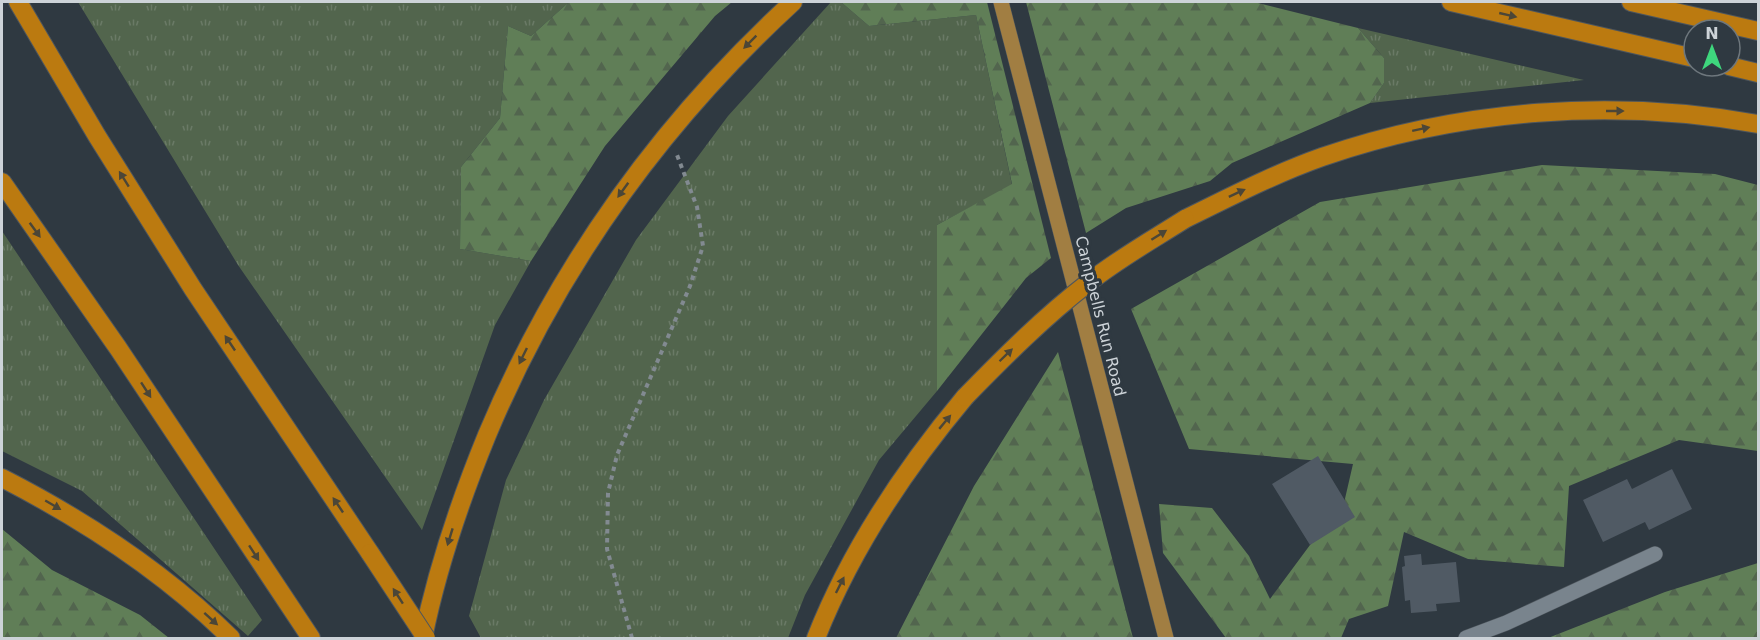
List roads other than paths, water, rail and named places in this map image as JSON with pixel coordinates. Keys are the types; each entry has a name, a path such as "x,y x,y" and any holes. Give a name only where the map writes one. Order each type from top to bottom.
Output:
{"highway":[{"path":"18,2 97,136 193,289 424,639"},
{"path":"424,639 440,570 474,467 524,355 553,299 623,190 668,132 727,65 793,2"},
{"path":"1451,2 1682,55"},
{"path":"1631,2 1758,31"},
{"path":"1742,69 1758,73"},
{"path":"816,639 838,588 894,489 965,397 1044,319 1089,282 1185,219 1265,180 1321,158 1419,129 1468,120 1524,114 1622,111 1689,115 1758,124"},
{"path":"2,182 118,348 311,639"},
{"path":"2,478 49,502 139,560 179,591 231,639"}],"main road":[{"name":"Campbells Run Road","path":"1001,2 1166,639"}],"lane":[{"path":"1466,639 1506,623 1655,554"}]}
